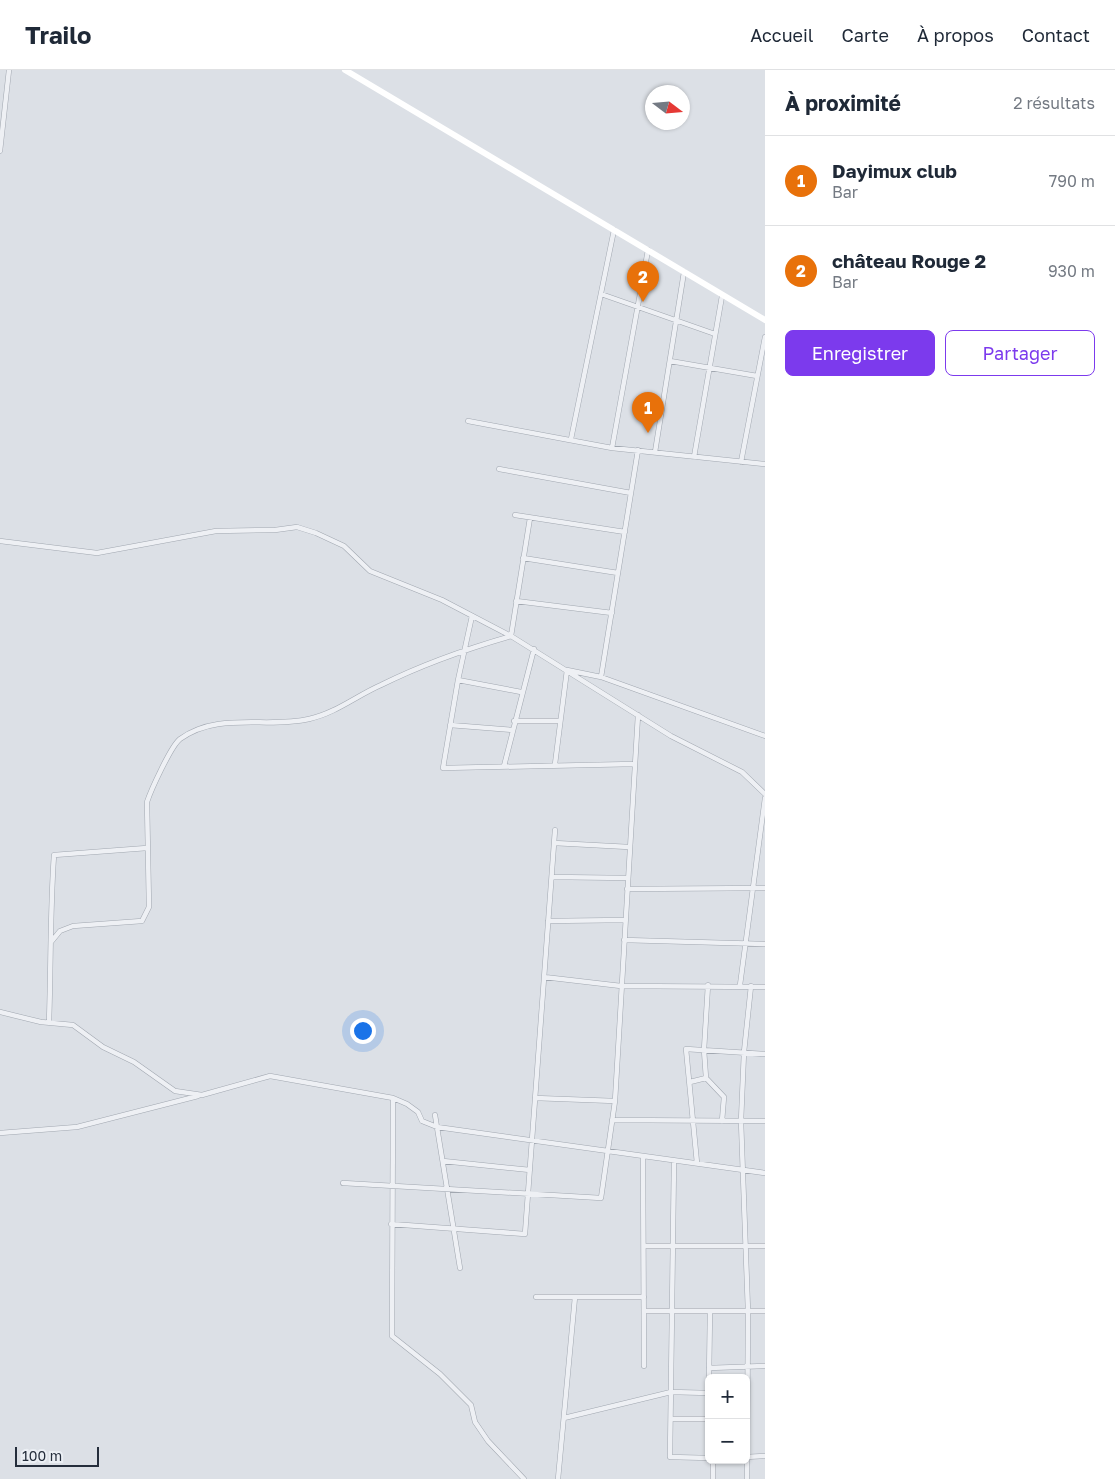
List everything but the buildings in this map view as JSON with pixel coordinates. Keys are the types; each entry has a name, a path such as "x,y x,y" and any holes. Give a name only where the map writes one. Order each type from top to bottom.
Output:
{"street":[{"path":"0,151 10,70"},
{"path":"345,70 765,320"},
{"path":"570,439 614,230"},
{"path":"612,448 648,250"},
{"path":"655,452 684,272"},
{"path":"601,294 715,334"},
{"path":"694,456 722,296"},
{"path":"741,462 765,336"},
{"path":"670,361 757,376"},
{"path":"468,421 612,448 765,464"},
{"path":"602,677 638,450"},
{"path":"500,469 631,492"},
{"path":"515,515 624,532"},
{"path":"512,636 530,518"},
{"path":"0,541 97,553 216,531 275,530 297,527 316,532 344,546 370,570 442,600 512,636 671,736 742,772 765,794"},
{"path":"523,558 618,573"},
{"path":"516,601 612,613"},
{"path":"472,616 458,680 443,768 555,764 634,764"},
{"path":"51,942 60,931 73,926 142,921 149,906 147,802 151,789 179,740 216,724 307,720 330,713 378,686 425,664 464,649 512,636"},
{"path":"504,766 534,649"},
{"path":"567,670 602,677 765,736"},
{"path":"555,764 567,670"},
{"path":"458,680 522,692"},
{"path":"343,1183 601,1198 615,1101 626,889 638,715"},
{"path":"514,722 560,721"},
{"path":"450,726 512,730"},
{"path":"740,985 765,798"},
{"path":"391,1224 525,1234 555,830"},
{"path":"554,843 629,847"},
{"path":"49,1022 50,924 54,855 147,848"},
{"path":"552,877 627,878"},
{"path":"626,889 765,888"},
{"path":"548,920 625,920"},
{"path":"624,940 765,944"},
{"path":"544,977 621,986 740,985 765,987"},
{"path":"708,985 704,1050 706,1078 724,1097 722,1121"},
{"path":"748,1374 741,1121 744,1052 751,986"},
{"path":"0,1012 73,1025 103,1047 134,1062 175,1091 202,1095"},
{"path":"697,1163 686,1049 765,1054"},
{"path":"0,1133 77,1127 270,1076 393,1098 407,1104 418,1112 422,1121 437,1127 765,1173"},
{"path":"690,1082 706,1078"},
{"path":"393,1098 392,1336 440,1374 471,1405 475,1422 484,1435 524,1479"},
{"path":"535,1098 615,1101"},
{"path":"435,1115 460,1268"},
{"path":"612,1120 765,1121"},
{"path":"643,1156 644,1366"},
{"path":"443,1161 530,1170"},
{"path":"674,1161 670,1458 705,1458"},
{"path":"644,1246 765,1246"},
{"path":"536,1297 644,1297"},
{"path":"558,1479 575,1297"},
{"path":"644,1311 765,1311"},
{"path":"709,1374 710,1311"},
{"path":"709,1368 765,1366"},
{"path":"564,1418 671,1392 705,1393"},
{"path":"671,1419 705,1419"},
{"path":"750,1457 765,1456"},
{"path":"713,1479 714,1464"},
{"path":"747,1464 747,1479"}],"place":[{"name":"château Rouge 2","path":"643,302"},
{"name":"Dayimux club","path":"648,433"}]}
